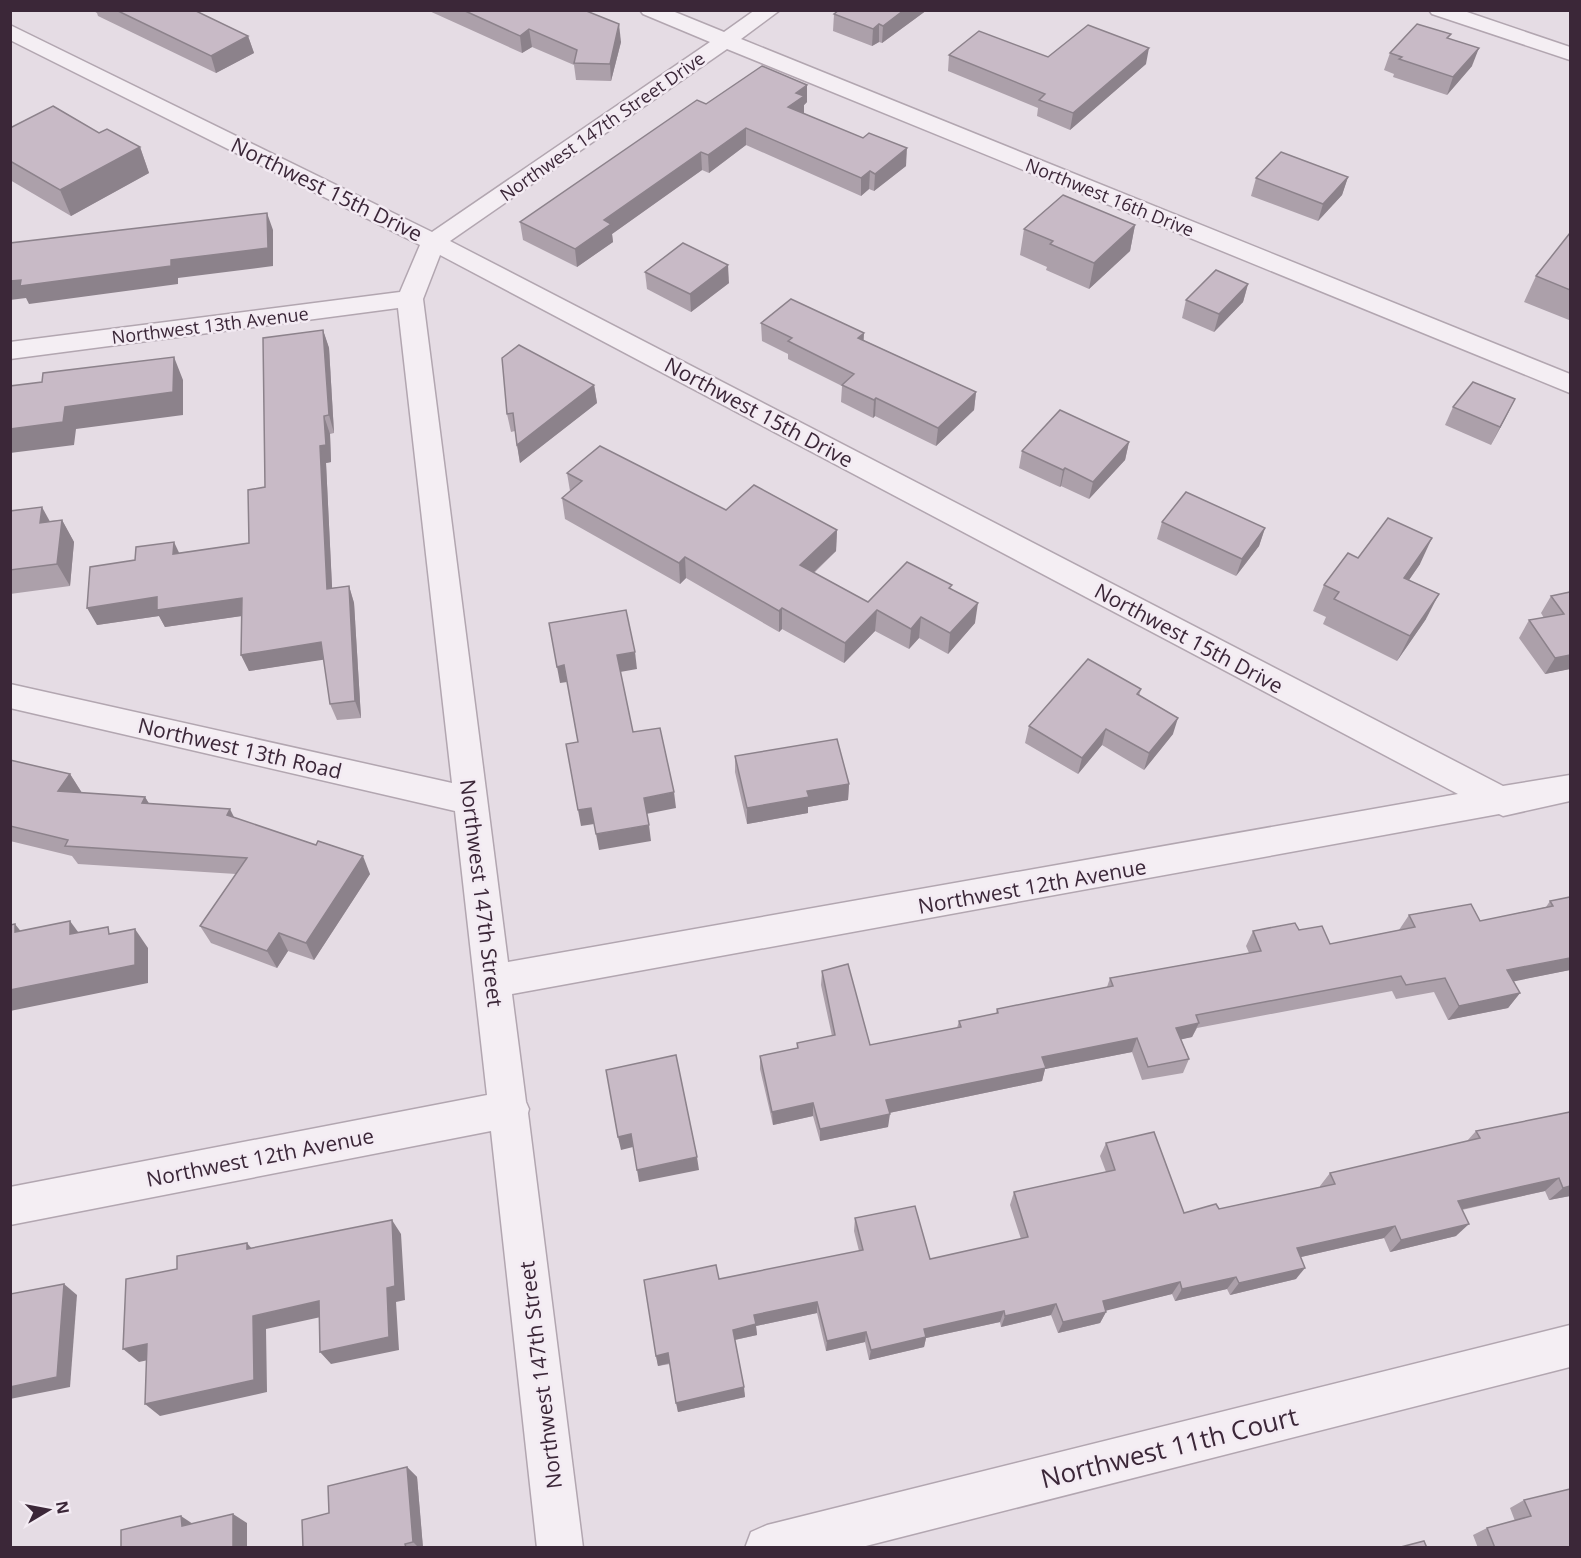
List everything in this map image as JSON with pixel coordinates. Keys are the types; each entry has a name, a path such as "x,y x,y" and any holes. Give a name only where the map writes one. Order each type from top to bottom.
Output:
{"street":[{"name":"Northwest 16th Drive","path":"650,10 1570,384"},
{"name":"Northwest 147th Street Drive","path":"433,242 770,10"},
{"path":"1439,10 1570,54"},
{"name":"Northwest 15th Drive","path":"10,31 433,242 1503,802"},
{"name":"Northwest 147th Street","path":"433,242 410,299 470,801 510,1109 560,1548"},
{"name":"Northwest 13th Avenue","path":"10,351 410,299"},
{"name":"Northwest 13th Road","path":"10,696 470,801"},
{"name":"Northwest 12th Avenue","path":"493,981 1503,802 1570,788"},
{"name":"Northwest 12th Avenue","path":"10,1206 510,1109"},
{"name":"Northwest 11th Court","path":"768,1548 1570,1346"}],"building":[{"path":"116,10 194,10 248,36 211,56"},
{"path":"463,10 584,10 619,24 610,64 574,63 577,50 529,29 520,36"},
{"path":"839,10 904,10 883,26 879,24 873,29 834,14"},
{"path":"1417,24 1451,34 1447,38 1479,48 1453,77 1399,59 1402,57 1390,53"},
{"path":"1088,25 1149,48 1073,113 1039,100 1045,94 949,55 979,31 1048,57"},
{"path":"762,66 807,85 796,93 804,96 788,107 863,138 869,133 907,148 875,174 870,171 861,178 746,128 708,155 701,152 604,220 611,224 575,249 520,222 697,100 706,104"},
{"path":"53,106 99,133 107,129 140,147 60,190 10,161 10,128"},
{"path":"1281,152 1348,177 1323,204 1256,178"},
{"path":"1063,195 1135,225 1094,263 1050,244 1053,241 1024,229"},
{"path":"267,213 268,248 171,260 171,266 20,286 21,280 10,281 10,243"},
{"path":"1570,233 1570,290 1536,276"},
{"path":"683,243 728,265 690,294 645,272"},
{"path":"1216,270 1248,284 1219,314 1186,300"},
{"path":"791,299 864,333 858,338 976,392 938,428 876,398 874,400 842,385 854,374 788,341 792,338 761,323"},
{"path":"323,330 329,415 324,416 326,445 320,446 327,589 349,586 355,701 330,704 321,642 241,655 242,598 157,610 157,597 87,608 90,567 135,560 136,547 174,542 173,554 249,543 248,490 265,487 263,338"},
{"path":"519,345 594,385 517,445 513,413 507,414 502,358"},
{"path":"174,357 173,392 65,407 63,422 10,429 10,386 42,382 43,373"},
{"path":"1473,382 1515,399 1500,427 1453,407"},
{"path":"1060,410 1129,442 1093,482 1022,451"},
{"path":"600,446 726,510 754,485 837,530 800,565 868,602 907,562 952,585 949,588 978,603 950,633 921,617 911,629 877,610 845,643 782,608 779,611 685,557 679,563 562,498 582,481 567,473"},
{"path":"1186,492 1265,528 1242,559 1162,522"},
{"path":"42,507 40,523 62,520 57,564 10,570 10,511"},
{"path":"1388,518 1432,538 1404,578 1439,594 1410,636 1334,599 1339,592 1324,585 1348,553 1358,558"},
{"path":"1570,592 1570,655 1555,658 1529,620 1564,614 1551,596"},
{"path":"626,610 635,652 617,655 633,732 660,728 674,792 644,798 649,825 596,834 591,808 578,810 566,744 578,742 564,665 557,667 549,623"},
{"path":"1088,659 1141,689 1137,694 1178,718 1149,753 1106,729 1082,758 1029,726"},
{"path":"837,739 849,784 807,791 809,797 747,808 735,756"},
{"path":"10,760 70,774 58,791 145,797 142,803 230,809 227,815 316,845 318,841 363,856 306,943 279,933 267,951 200,926 247,858 65,846 68,840 10,826"},
{"path":"1570,897 1570,958 1507,970 1520,993 1459,1006 1445,978 1406,985 1401,976 1196,1015 1199,1023 1176,1028 1189,1059 1148,1067 1137,1038 1042,1057 1046,1068 886,1100 890,1114 820,1129 813,1103 772,1112 760,1056 798,1048 797,1043 835,1035 822,971 848,964 870,1045 961,1027 959,1021 998,1013 997,1009 1113,986 1110,978 1261,951 1253,931 1295,923 1299,930 1322,926 1330,944 1415,927 1409,915 1471,904 1480,921 1553,906 1550,901"},
{"path":"70,921 70,934 108,927 109,934 135,929 135,965 10,990 10,925 15,924 15,932"},
{"path":"676,1055 697,1157 637,1170 631,1134 618,1137 606,1070"},
{"path":"1570,1112 1570,1186 1563,1188 1559,1178 1458,1201 1469,1224 1401,1240 1395,1226 1297,1248 1305,1268 1239,1283 1236,1277 1182,1289 1180,1282 1103,1301 1106,1312 1063,1322 1056,1304 1005,1316 1004,1311 924,1329 926,1337 871,1350 866,1332 827,1341 817,1302 754,1315 756,1324 733,1330 744,1387 676,1403 668,1353 656,1356 644,1280 716,1265 719,1279 863,1250 855,1218 915,1206 930,1259 1028,1237 1014,1192 1115,1170 1106,1143 1154,1132 1184,1213 1216,1204 1219,1209 1335,1184 1330,1173 1480,1138 1476,1131"},
{"path":"392,1220 395,1286 387,1288 389,1337 320,1352 319,1301 253,1316 254,1380 145,1404 147,1344 123,1349 126,1279 177,1269 177,1256 247,1243 247,1249"},
{"path":"64,1284 57,1377 10,1387 10,1294"},
{"path":"407,1467 413,1542 405,1544 406,1548 303,1548 302,1520 329,1513 328,1486"},
{"path":"1570,1489 1570,1548 1495,1548 1487,1528 1531,1516 1524,1500"},
{"path":"233,1514 233,1548 121,1548 121,1530 181,1516 182,1526"},
{"path":"1424,1541 1427,1548 1397,1548"}]}
